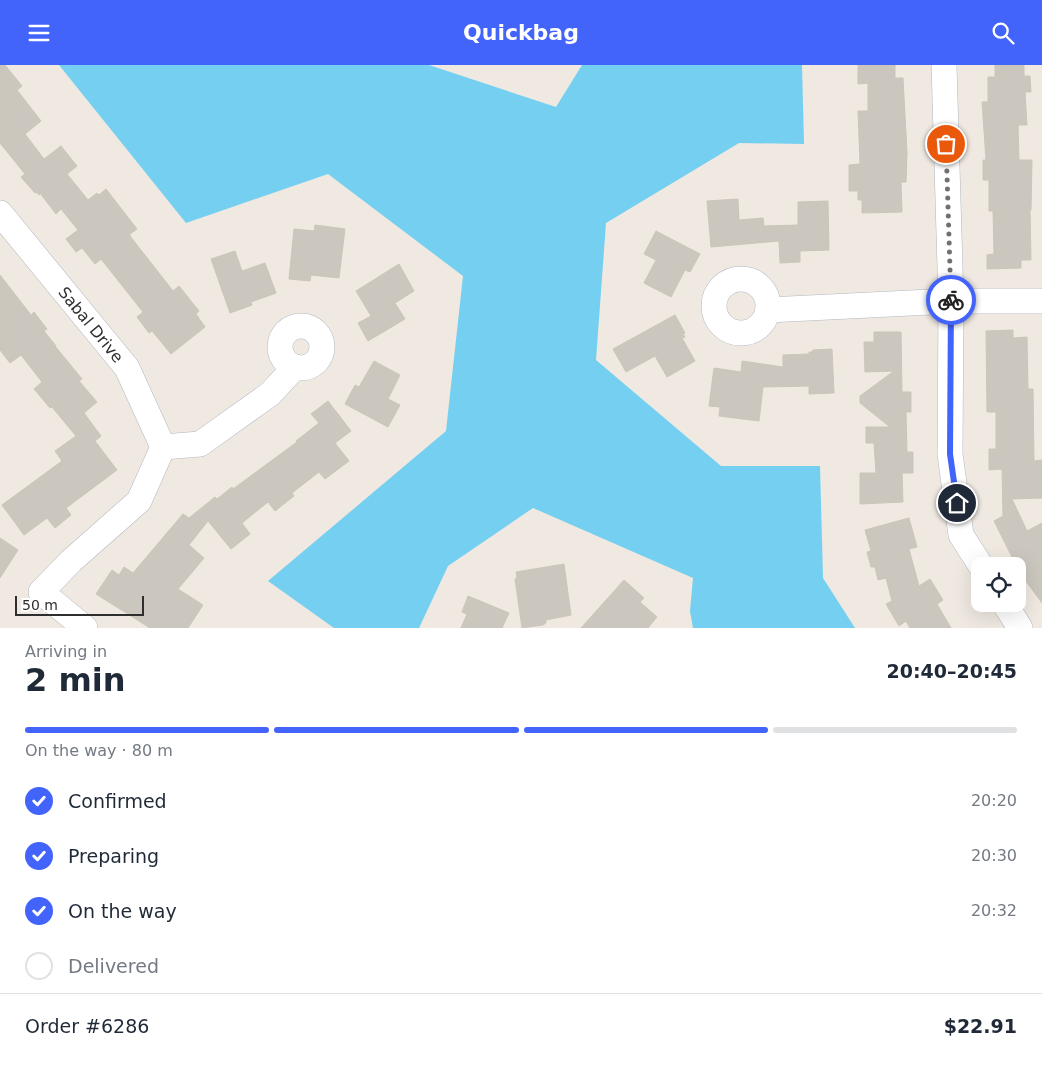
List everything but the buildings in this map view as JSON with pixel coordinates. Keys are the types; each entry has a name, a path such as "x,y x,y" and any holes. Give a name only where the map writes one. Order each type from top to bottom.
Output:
{"street":[{"path":"944,65 951,301 950,454 961,535 975,557"},
{"name":"Sabal Drive","path":"0,213 127,368 163,447"},
{"path":"768,310 951,301 1042,301"},
{"path":"85,628 41,592 71,561 139,501 163,447 200,444 270,393 295,367"},
{"path":"1010,612 1020,628"}],"water":[{"path":"59,65 429,65 556,107 582,65 802,65 804,144 739,143 606,223 596,360 721,466 820,466 823,578 855,628 693,628 690,611 693,578 533,508 448,566 419,628 334,628 268,581 446,431 463,276 328,174 186,223"}],"way so far":[{"path":"946,144 951,300"}],"route":[{"path":"951,300 950,454 957,503"}]}
